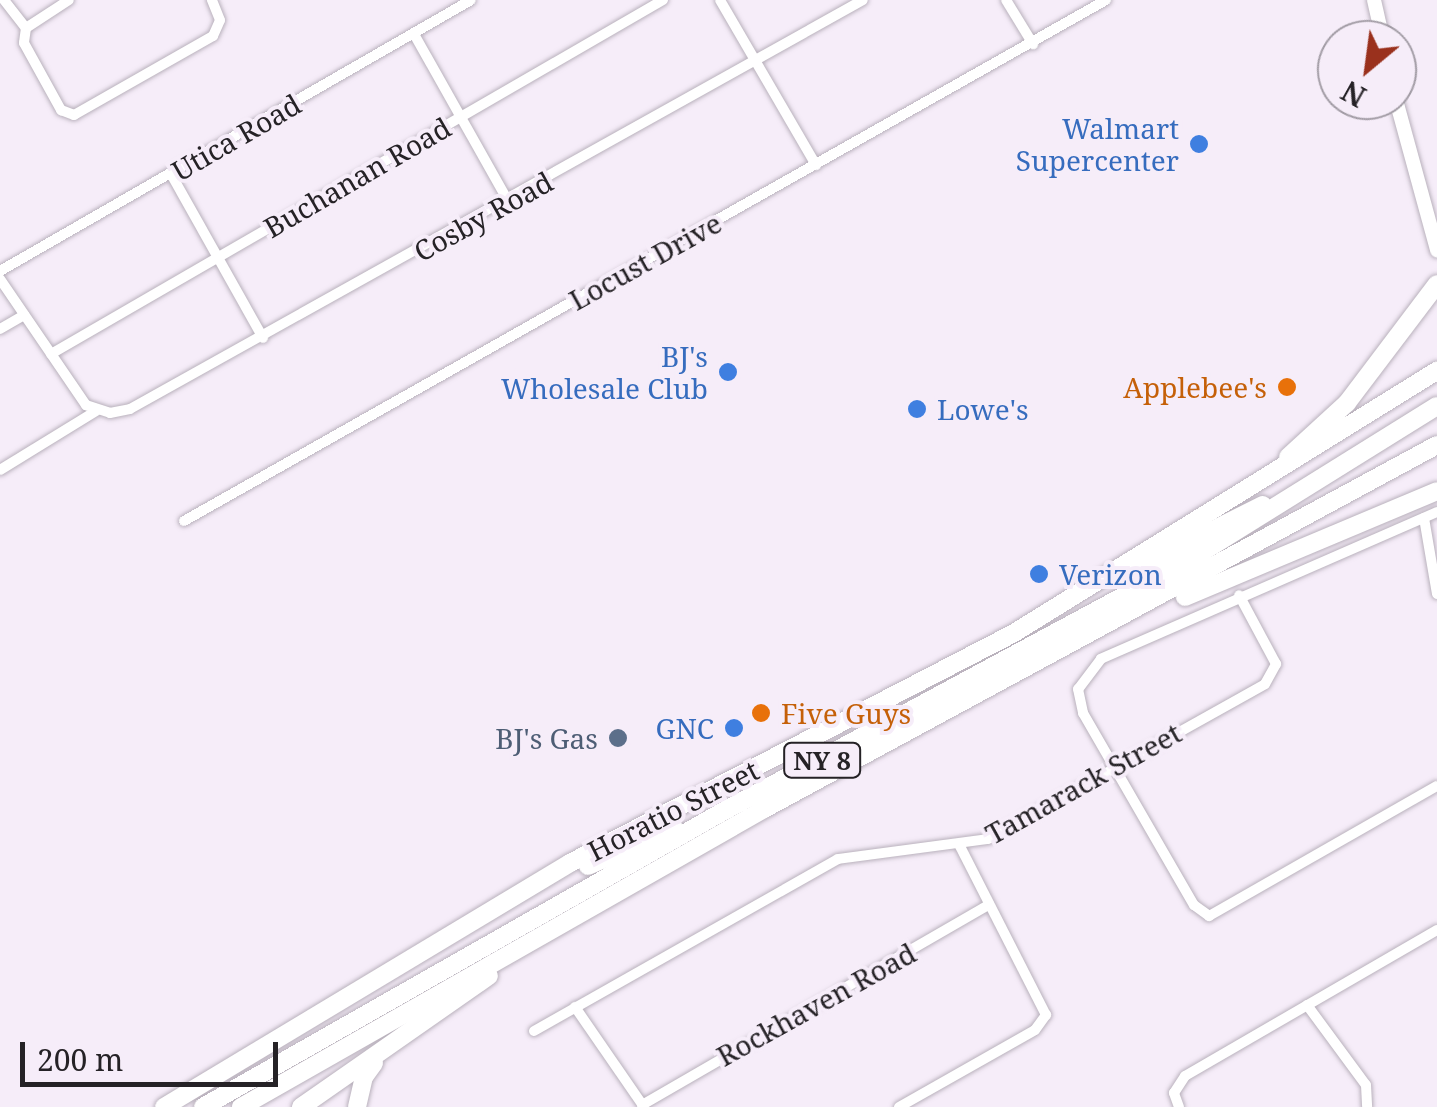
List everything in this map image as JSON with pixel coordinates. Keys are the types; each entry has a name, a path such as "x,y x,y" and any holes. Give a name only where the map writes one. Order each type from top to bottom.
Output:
{"highway":[{"path":"1247,490 1347,403 1437,284"},
{"path":"1247,490 1437,371"},
{"name":"NY 8","path":"204,1107 722,812 1057,634 1336,471 1437,406"},
{"name":"NY 8","path":"241,1107 566,922 1437,445"},
{"path":"1050,610 1336,471"},
{"name":"Horatio Street","path":"164,1107 483,914 1050,610 1247,490"},
{"path":"1079,641 1437,490"},
{"path":"483,914 722,812"},
{"path":"301,1107 566,922"},
{"path":"357,1107 364,1076 392,1045"}],"main road":[{"path":"1401,120 1437,250"}],"street":[{"path":"4,0 26,28 24,42 61,110 74,115 213,36 220,20 212,0"},
{"path":"26,28 68,0"},
{"name":"Utica Road","path":"0,271 471,0"},
{"name":"Buchanan Road","path":"51,354 663,0"},
{"path":"720,0 816,165"},
{"name":"Cosby Road","path":"96,410 130,409 160,398 863,0"},
{"path":"1006,0 1033,44"},
{"name":"Locust Drive","path":"184,521 1106,0"},
{"path":"414,34 508,201"},
{"path":"171,174 263,338"},
{"path":"0,280 96,410 0,470"},
{"path":"0,330 24,315"},
{"path":"1437,512 1101,659 1082,677 1084,713 1206,916 1217,916 1437,786"},
{"path":"1424,518 1437,594"},
{"name":"Tamarack Street","path":"534,1030 838,858 896,847 960,846 1018,826 1272,679 1276,664 1240,595"},
{"path":"899,1107 1040,1025 1045,1008 960,846"},
{"name":"Rockhaven Road","path":"643,1106 989,905"},
{"path":"1180,1107 1175,1086 1437,930"},
{"path":"1307,1005 1368,1088 1367,1107"},
{"path":"575,1006 643,1106"}],"place":[{"name":"Walmart Supercenter","path":"1199,144"},
{"name":"BJ's Wholesale Club","path":"728,372"},
{"name":"Applebee's","path":"1287,387"},
{"name":"Lowe's","path":"917,409"},
{"name":"Verizon","path":"1039,574"},
{"name":"Five Guys","path":"761,713"},
{"name":"GNC","path":"734,728"},
{"name":"BJ's Gas","path":"618,738"}]}
